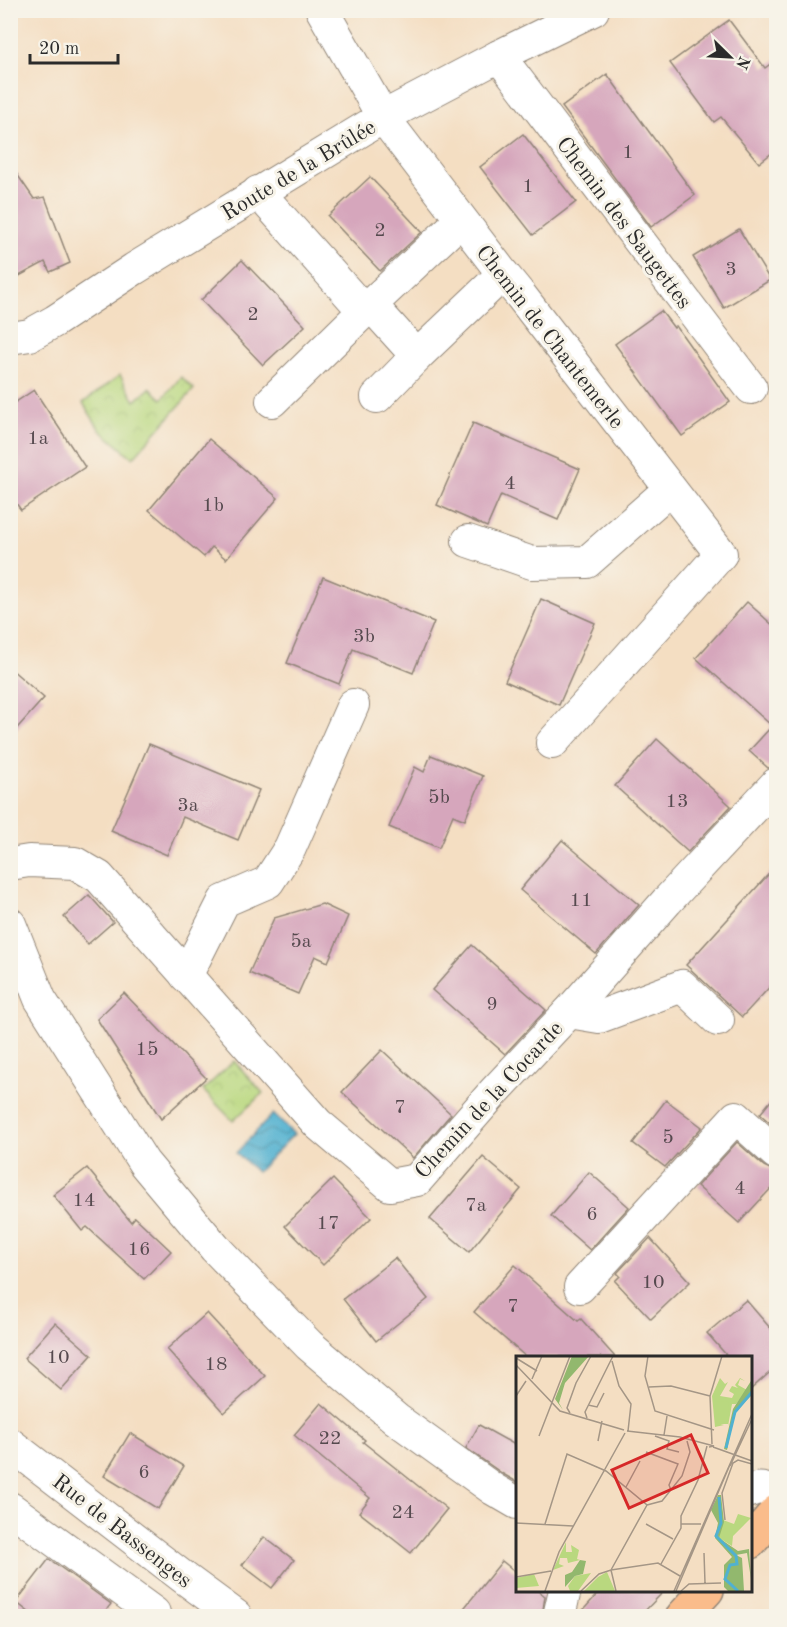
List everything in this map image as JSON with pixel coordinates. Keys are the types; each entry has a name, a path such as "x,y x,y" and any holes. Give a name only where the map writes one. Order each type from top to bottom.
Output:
{"main road":[{"path":"751,1541 777,1512"},
{"path":"683,1617 706,1591"}],"street":[{"name":"Chemin de Chantemerle","path":"322,10 383,117 721,554 552,743"},
{"name":"Route de la Brûlée","path":"10,338 30,335 54,321 258,192 383,117 593,10"},
{"name":"Chemin des Saugettes","path":"499,56 751,388"},
{"path":"258,192 367,308 417,356"},
{"path":"272,400 462,220"},
{"path":"377,397 417,356 512,285 550,308 646,431"},
{"path":"468,541 532,562 587,562 670,489"},
{"path":"186,976 224,901 268,882 290,848 353,705"},
{"name":"Chemin de la Cocarde","path":"10,864 29,861 75,863 99,877 318,1124 390,1185 417,1180 667,901 777,784"},
{"path":"10,924 40,999 144,1163 215,1248 317,1353 396,1419 493,1489 516,1502"},
{"path":"569,1012 599,1017 682,986 718,1020"},
{"path":"580,1287 736,1117 777,1153"},
{"name":"Rue de Bassenges","path":"10,1444 228,1614"},
{"path":"751,1491 767,1489 777,1496"},
{"path":"10,1508 154,1614"},
{"path":"559,1617 565,1591"}],"green space":[{"path":"120,375 135,401 150,388 162,399 181,377 194,389 133,458 100,430 83,403"},
{"path":"234,1061 263,1093 233,1121 203,1090"}],"water":[{"path":"273,1114 294,1134 257,1172 236,1153"}],"building":[{"path":"729,20 765,68 777,59 777,149 759,163 721,117 714,122 670,63"},
{"path":"607,74 695,195 651,227 562,107"},
{"path":"523,134 576,202 533,235 480,167"},
{"path":"10,164 34,199 45,197 70,263 50,272 45,262 10,281"},
{"path":"370,177 422,232 380,271 328,216"},
{"path":"739,229 770,280 724,308 693,257"},
{"path":"242,260 305,326 263,365 201,300"},
{"path":"661,311 674,328 676,326 730,402 682,436 615,344"},
{"path":"34,390 85,467 21,510 10,495 10,406"},
{"path":"473,423 580,469 558,520 501,495 487,527 437,505"},
{"path":"209,439 278,498 226,559 212,547 204,557 149,510"},
{"path":"323,577 434,622 413,673 353,649 339,684 287,663"},
{"path":"541,599 595,623 559,705 505,681"},
{"path":"747,602 777,629 777,767 768,768 749,751 772,726 696,658"},
{"path":"10,668 44,698 10,736"},
{"path":"657,739 731,806 688,852 615,786"},
{"path":"149,744 259,790 238,840 183,817 167,855 111,831"},
{"path":"431,755 483,776 465,820 453,815 439,848 389,827 415,767 424,772"},
{"path":"562,840 639,905 596,954 520,890"},
{"path":"777,865 777,979 742,1017 686,965"},
{"path":"89,895 113,922 88,944 64,917"},
{"path":"322,904 348,916 328,962 315,956 298,994 249,973 274,918"},
{"path":"472,945 546,1010 505,1054 432,990"},
{"path":"124,993 206,1078 161,1119 97,1019"},
{"path":"382,1050 451,1114 413,1158 342,1092"},
{"path":"777,1093 777,1129 760,1114"},
{"path":"666,1100 702,1127 665,1167 633,1143"},
{"path":"737,1142 764,1166 777,1170 777,1182 739,1223 697,1186"},
{"path":"483,1157 521,1189 469,1252 430,1219"},
{"path":"87,1168 131,1222 135,1217 171,1251 144,1279 87,1227 82,1231 53,1195"},
{"path":"589,1172 629,1207 590,1250 551,1216"},
{"path":"333,1179 371,1218 323,1265 285,1226"},
{"path":"650,1238 690,1282 651,1319 615,1281 620,1276 617,1273"},
{"path":"395,1258 428,1299 376,1341 343,1299"},
{"path":"515,1265 578,1321 581,1319 614,1356 525,1356 474,1312"},
{"path":"746,1300 777,1336 777,1366 751,1389 751,1356 727,1356 707,1333"},
{"path":"207,1313 265,1376 224,1413 167,1349"},
{"path":"55,1323 92,1355 61,1390 24,1358"},
{"path":"321,1403 365,1440 363,1442 447,1509 411,1553 359,1512 370,1498 294,1435"},
{"path":"479,1425 516,1445 516,1481 503,1474 466,1448"},
{"path":"130,1433 184,1466 158,1509 104,1476"},
{"path":"264,1537 294,1560 272,1588 242,1565"},
{"path":"49,1559 111,1604 101,1617 35,1617 16,1602"},
{"path":"502,1561 516,1572 516,1591 538,1591 545,1596 542,1617 457,1617"},
{"path":"600,1591 664,1591 639,1617 577,1617"}]}
